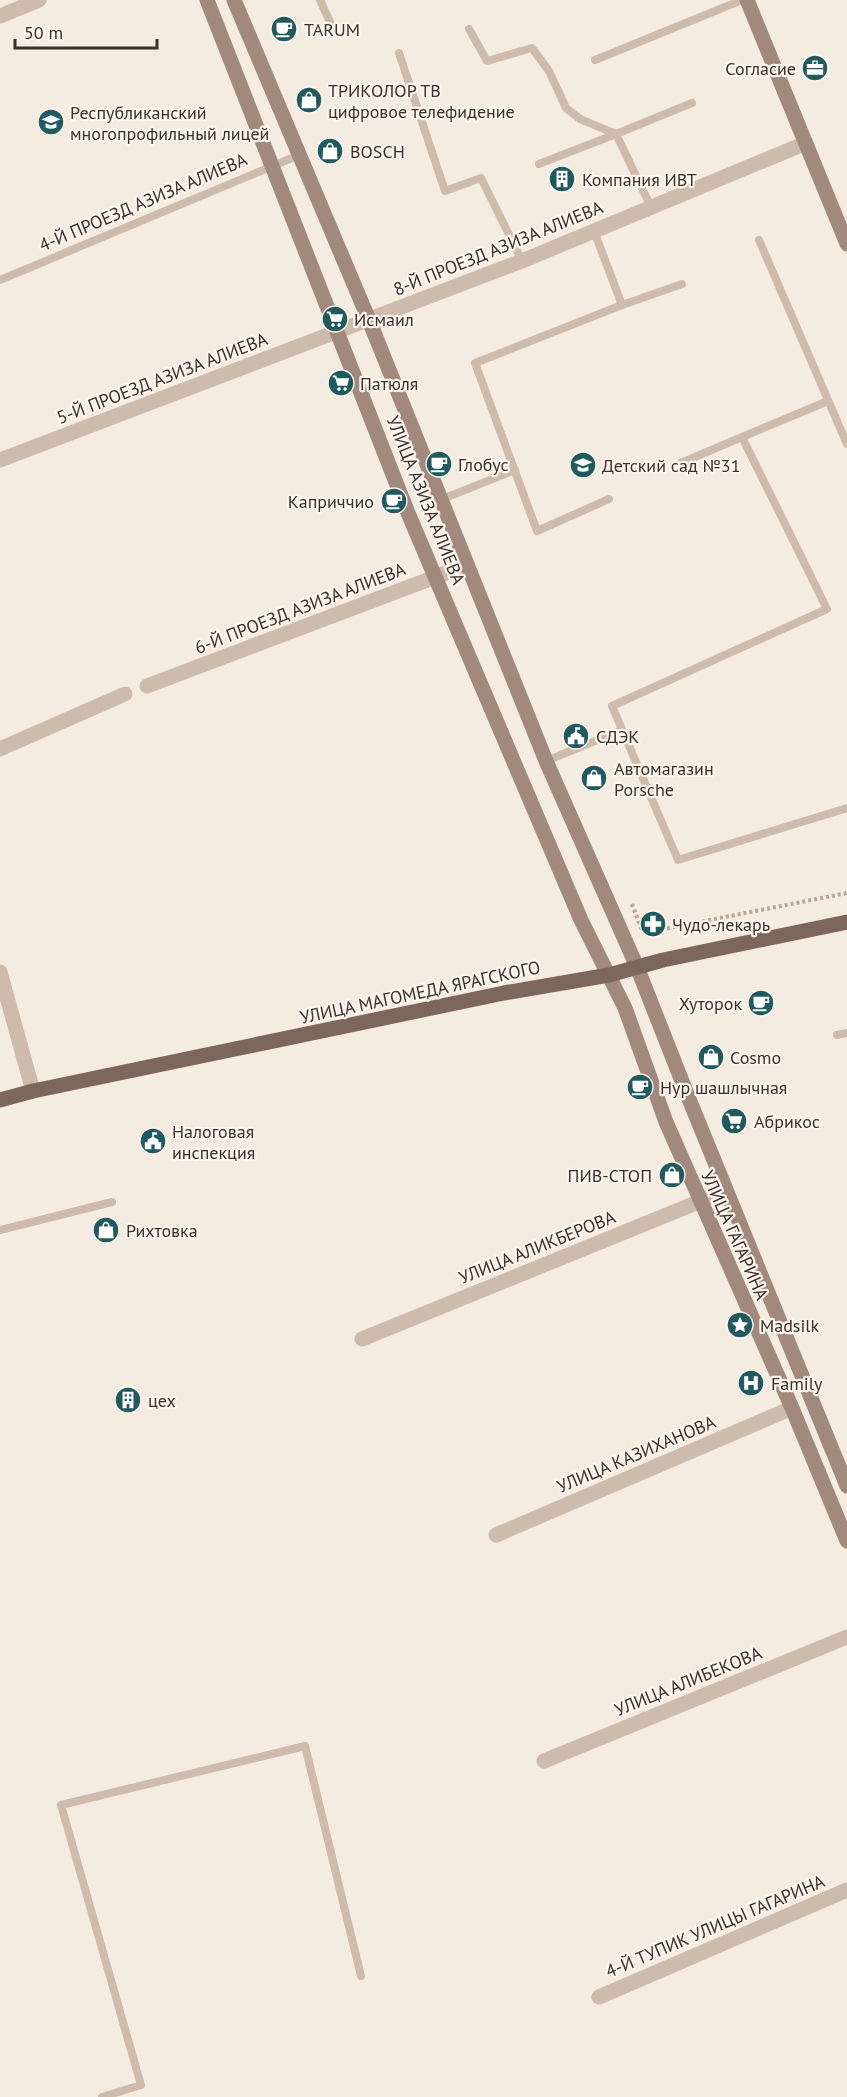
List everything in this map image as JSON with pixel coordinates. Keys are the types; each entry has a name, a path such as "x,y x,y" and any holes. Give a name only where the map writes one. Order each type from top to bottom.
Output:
{"main road":[{"name":"УЛИЦА АЗИЗА АЛИЕВА","path":"207,0 408,513 517,773 581,920 609,975"},
{"name":"УЛИЦА АЗИЗА АЛИЕВА","path":"234,0 369,320 546,761 637,968"},
{"path":"747,0 847,244"},
{"name":"УЛИЦА МАГОМЕДА ЯРАГСКОГО","path":"0,1100 33,1091 493,996 609,975 663,960 847,922"},
{"name":"УЛИЦА ГАГАРИНА","path":"637,968 847,1486"},
{"name":"УЛИЦА ГАГАРИНА","path":"609,975 625,1008 666,1122 792,1408 847,1541"}],"street":[{"path":"0,16 39,0"},
{"name":"8-Й ПРОЕЗД АЗИЗА АЛИЕВА","path":"338,333 522,261 806,143"},
{"name":"5-Й ПРОЕЗД АЗИЗА АЛИЕВА","path":"0,460 338,333"},
{"name":"6-Й ПРОЕЗД АЗИЗА АЛИЕВА","path":"147,686 467,565"},
{"path":"0,749 125,694"},
{"path":"0,972 33,1091"},
{"name":"УЛИЦА АЛИКБЕРОВА","path":"362,1339 701,1201 725,1189"},
{"name":"УЛИЦА КАЗИХАНОВА","path":"496,1535 792,1408"},
{"name":"УЛИЦА АЛИБЕКОВА","path":"544,1761 847,1637"},
{"name":"4-Й ТУПИК УЛИЦЫ ГАГАРИНА","path":"599,1997 847,1890"}],"lane":[{"path":"320,0 335,33"},
{"path":"595,60 742,0"},
{"path":"469,29 487,61 532,48 549,71 566,108 580,118 616,134 651,207"},
{"path":"399,53 445,191 481,178 522,261"},
{"path":"539,164 692,103"},
{"name":"4-Й ПРОЕЗД АЗИЗА АЛИЕВА","path":"0,280 299,154"},
{"path":"594,231 622,305"},
{"path":"759,240 847,444"},
{"path":"609,499 537,531 475,363 682,284"},
{"path":"681,463 828,401"},
{"path":"742,437 827,609 612,706 678,860 847,808"},
{"path":"440,500 515,470"},
{"path":"546,761 622,730"},
{"path":"837,1035 847,1033"},
{"path":"0,1230 112,1202"},
{"path":"102,2097 141,2085 61,1805 305,1746 362,1976"}],"path":[{"path":"632,904 642,931 654,931 847,893"}],"place":[{"name":"TARUM","path":"284,29"},
{"name":"Согласие","path":"815,68"},
{"name":"ТРИКОЛОР ТВ цифровое телефидение","path":"309,100"},
{"name":"Республиканский многопрофильный лицей","path":"51,122"},
{"name":"BOSCH","path":"330,151"},
{"name":"Компания ИВТ","path":"562,179"},
{"name":"Исмаил","path":"335,319"},
{"name":"Патюля","path":"341,383"},
{"name":"Глобус","path":"439,464"},
{"name":"Детский сад №31","path":"583,465"},
{"name":"Каприччио","path":"394,501"},
{"name":"СДЭК","path":"576,736"},
{"name":"Автомагазин Porsche","path":"594,778"},
{"name":"Чудо-лекарь","path":"653,924"},
{"name":"Хуторок","path":"761,1003"},
{"name":"Cosmo","path":"711,1057"},
{"name":"Нур шашлычная","path":"640,1087"},
{"name":"Абрикос","path":"734,1121"},
{"name":"Налоговая инспекция","path":"153,1141"},
{"name":"ПИВ-СТОП","path":"672,1175"},
{"name":"Рихтовка","path":"106,1230"},
{"name":"Madsilk","path":"740,1325"},
{"name":"Family","path":"751,1383"},
{"name":"цех","path":"128,1400"}]}
